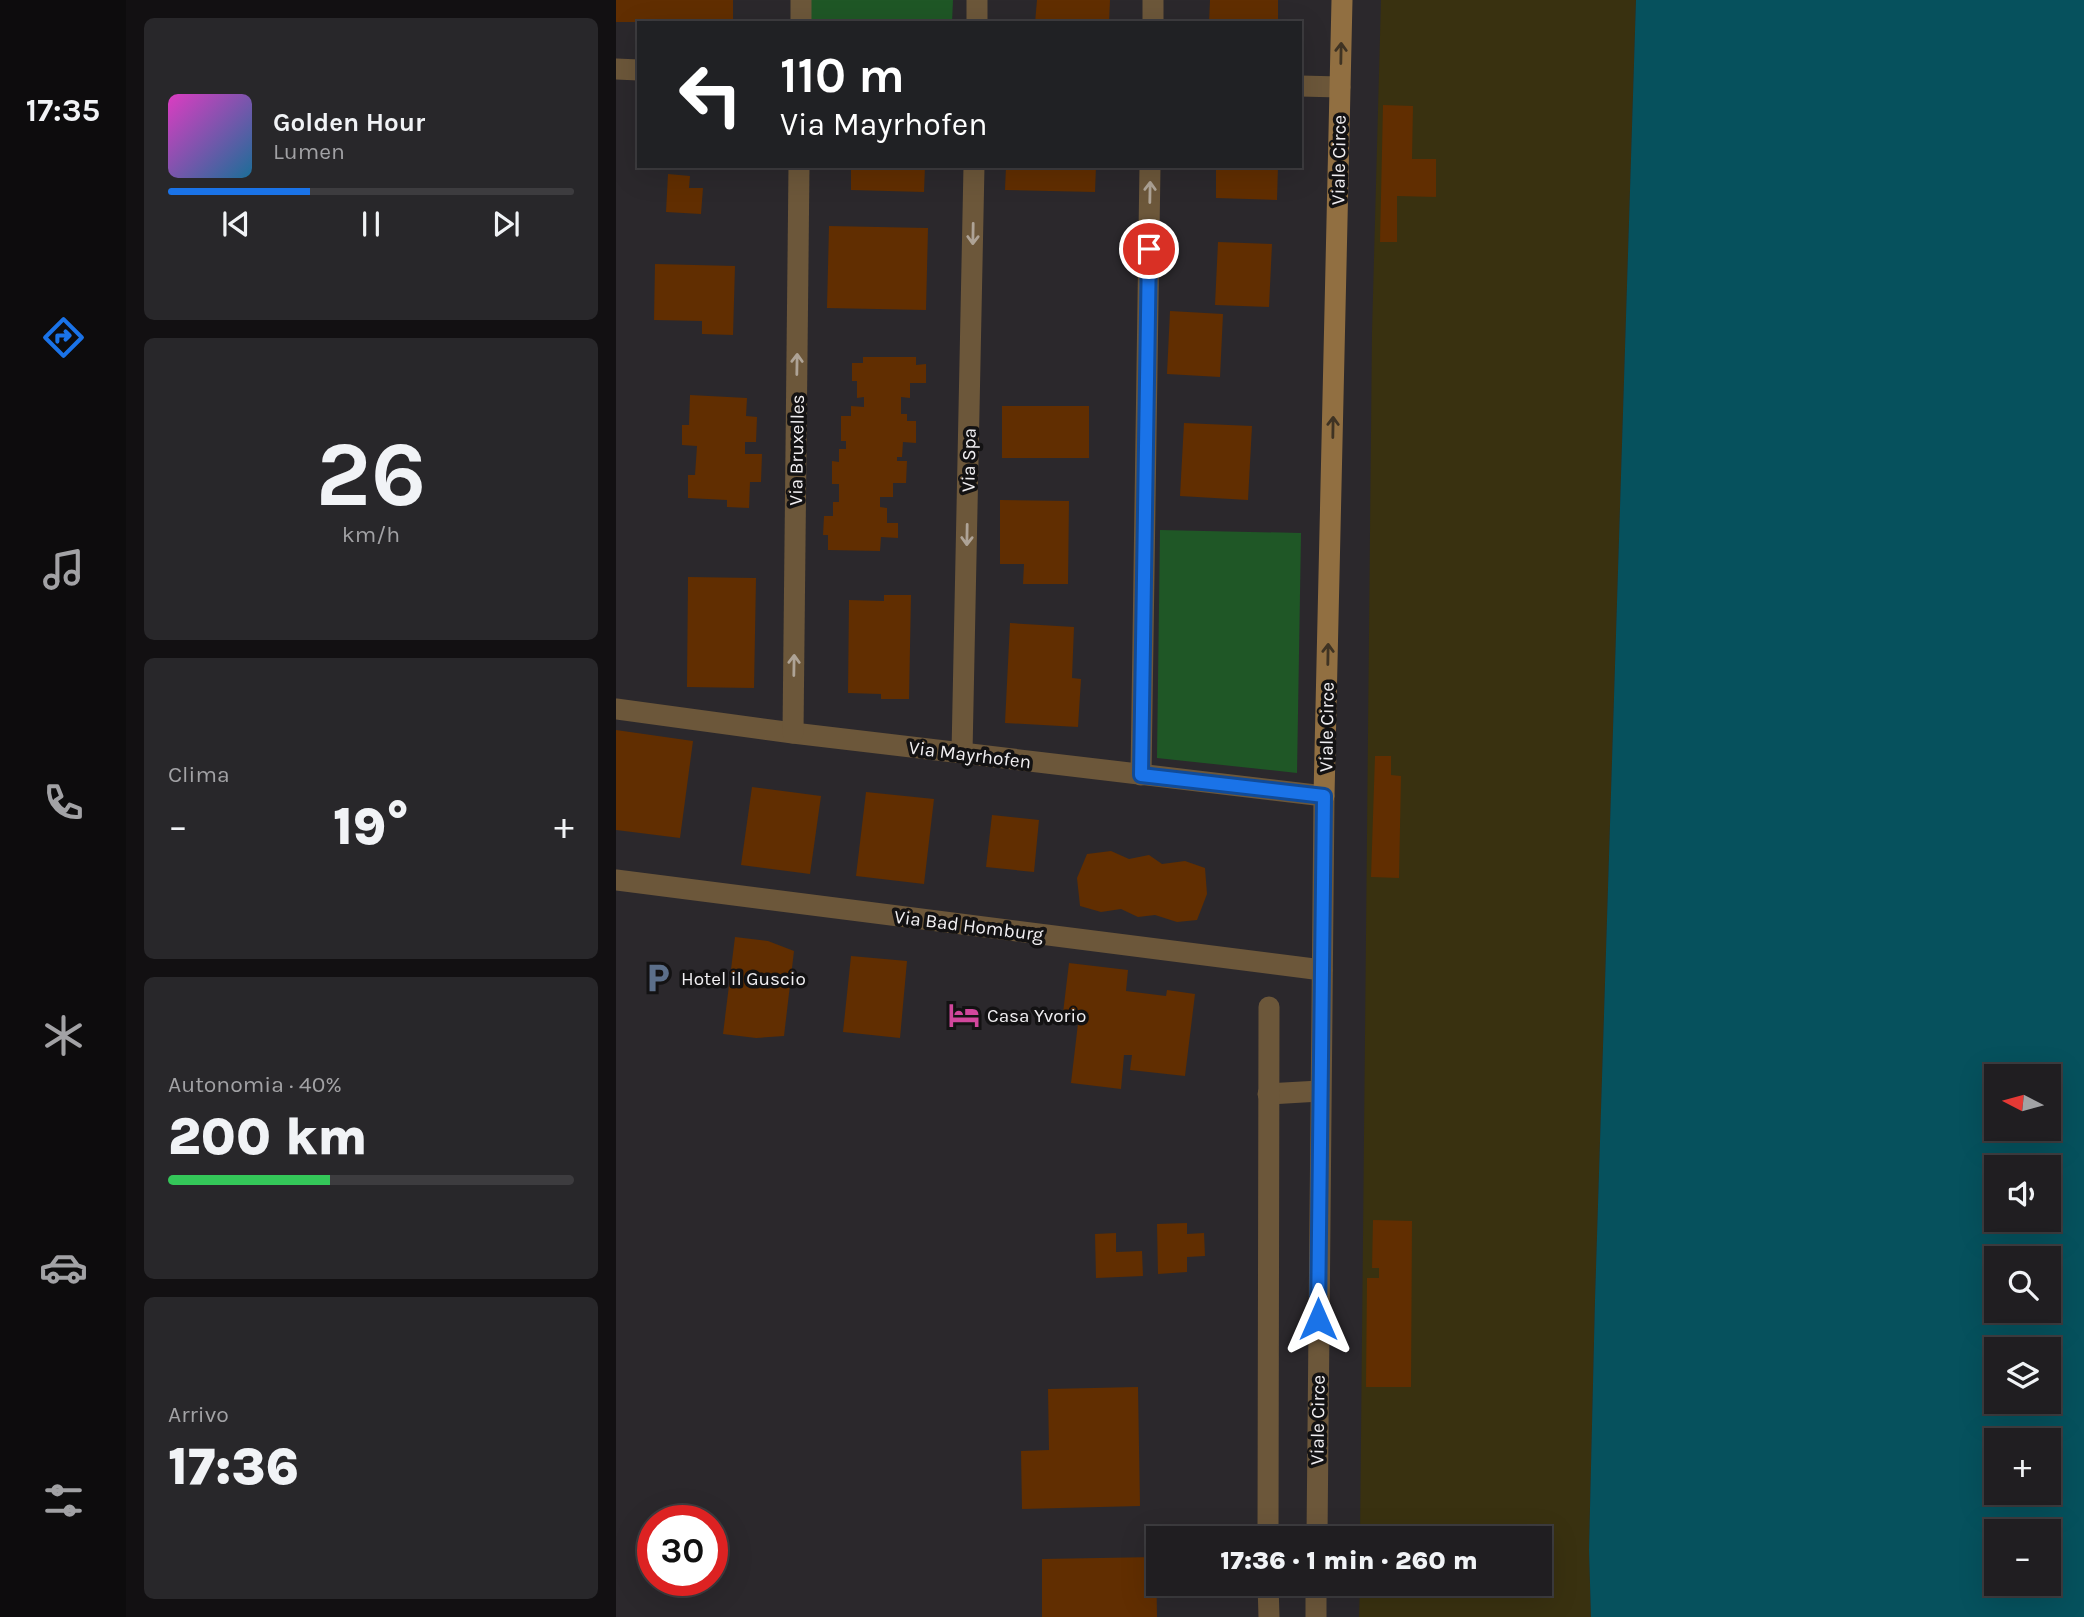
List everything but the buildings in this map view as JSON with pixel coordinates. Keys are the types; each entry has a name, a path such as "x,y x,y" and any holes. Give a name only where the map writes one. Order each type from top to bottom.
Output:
{"street":[{"path":"801,0 801,21"},
{"path":"977,0 977,21"},
{"path":"1153,0 1153,21"},
{"name":"Viale Circe","path":"1317,1526 1324,796 1342,0"},
{"path":"616,69 637,70"},
{"path":"1302,86 1340,87"},
{"name":"Via Bruxelles","path":"793,733 799,168"},
{"name":"Via Spa","path":"962,753 974,168"},
{"path":"1141,775 1150,168"},
{"name":"Via Mayrhofen","path":"616,709 793,733 1324,796"},
{"name":"Via Bad Homburg","path":"616,880 1322,970"},
{"path":"1268,1526 1269,1007"},
{"path":"1268,1094 1320,1091"},
{"path":"1269,1596 1269,1617"},
{"path":"1316,1596 1316,1617"}],"green space":[{"path":"808,0 953,0 952,21 808,21"},
{"path":"1160,530 1301,533 1297,773 1157,758"}],"sand":[{"path":"1381,0 1636,0 1595,1300 1589,1550 1591,1617 1359,1617 1360,1596 1552,1596 1552,1526 1360,1526 1372,332"}],"water":[{"path":"1636,0 2084,0 2084,1617 1591,1617 1589,1550"}],"place":[{"name":"Hotel il Guscio","path":"658,978"},
{"name":"Casa Yvorio","path":"964,1015"}],"route":[{"path":"1149,249 1141,775 1324,796 1318,1319"}]}
